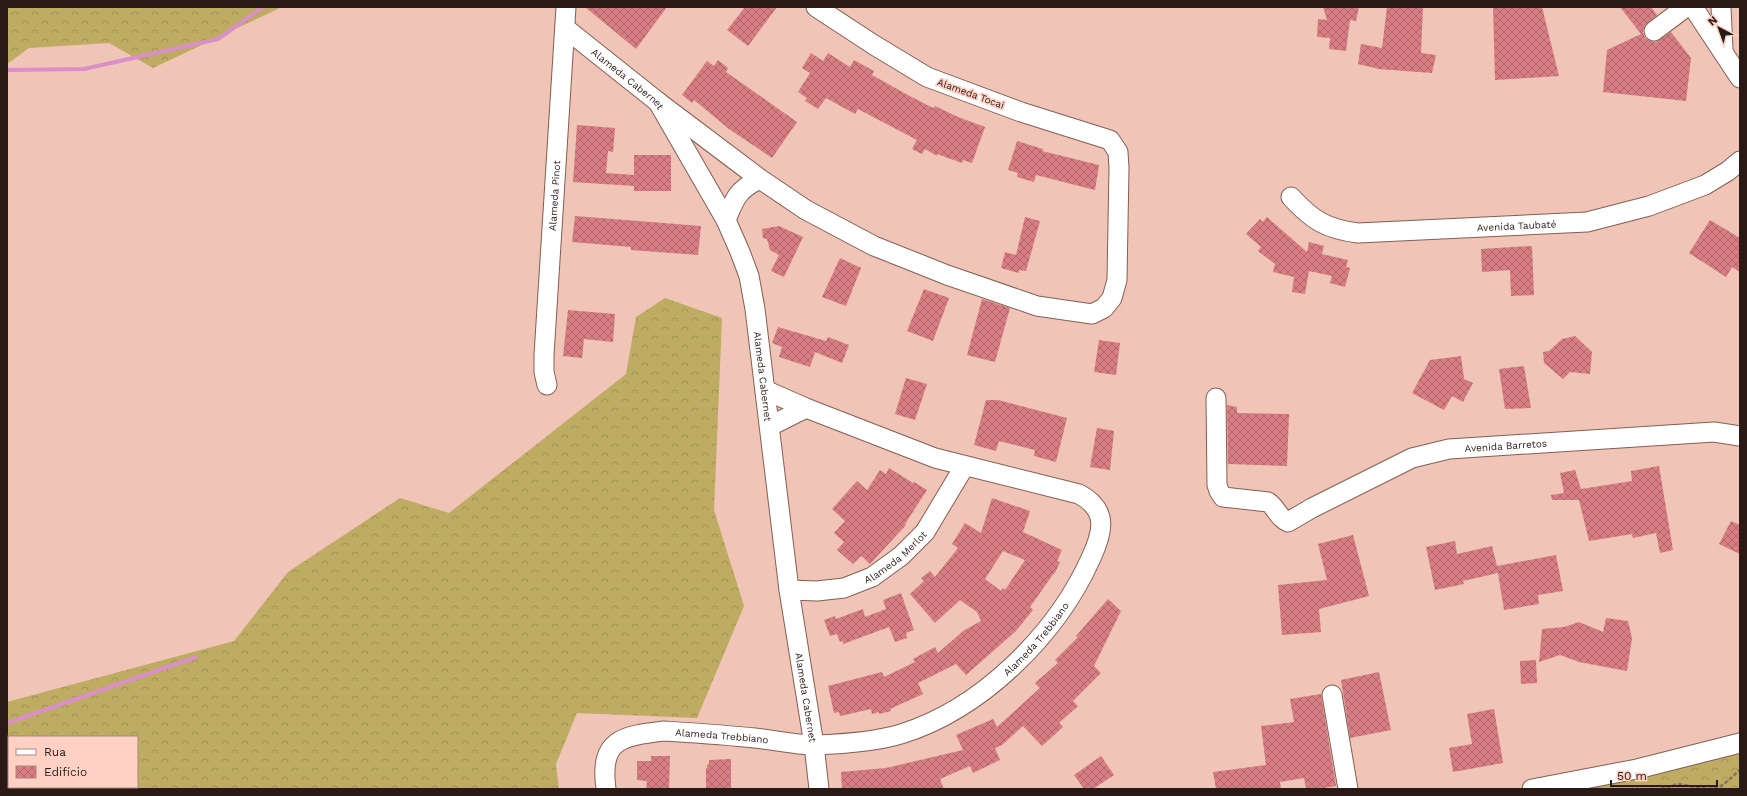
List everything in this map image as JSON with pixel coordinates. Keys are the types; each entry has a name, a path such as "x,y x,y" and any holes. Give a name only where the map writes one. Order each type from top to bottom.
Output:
{"street":[{"name":"Alameda Pinot","path":"547,384 544,372 544,355 566,7"},
{"name":"Alameda Tocai","path":"658,102 760,179 806,210 874,246 947,275 1037,306 1092,314 1104,308 1112,298 1116,280 1119,168 1118,152 1110,140 1021,112 971,92 927,77 874,45 816,7"},
{"path":"1654,31 1686,7"},
{"path":"1693,7 1740,78"},
{"path":"1721,7 1723,52"},
{"name":"Alameda Cabernet","path":"565,28 658,102 726,220 749,276 755,309 770,426 789,590 814,745 819,789"},
{"name":"Avenida Taubaté","path":"1291,197 1307,213 1322,223 1340,231 1358,233 1587,222 1649,206 1705,185 1728,171 1740,161"},
{"path":"726,220 738,193 748,185 760,179"},
{"name":"Alameda Trebbiano","path":"606,789 604,773 606,757 612,747 627,737 641,734 664,731 814,745 866,740 901,734 939,718 974,698 1017,662 1052,624 1083,577 1099,541 1101,522 1098,510 1091,501 1079,494 964,467 936,458 806,408 765,390"},
{"name":"Avenida Barretos","path":"1216,398 1219,491 1223,497 1268,502 1274,506 1283,520 1288,522 1312,508 1412,458 1449,449 1714,432 1740,436"},
{"path":"770,426 806,408"},
{"name":"Alameda Merlot","path":"789,590 818,591 844,588 872,577 901,556 925,532 964,467"},
{"path":"1332,695 1348,789"},
{"path":"1532,789 1637,769 1740,744"}],"path":[{"path":"1661,789 1678,784 1716,789 1723,785 1740,770"}],"green space":[{"path":"7,7 282,7 153,68 109,43 29,48 7,64"},
{"path":"665,298 722,318 714,510 744,606 697,718 577,713 556,764 559,789 7,789 7,702 234,641 288,572 400,498 449,513 626,374 636,317"},
{"path":"1740,751 1740,789 1580,789 1612,784"}],"building":[{"path":"585,7 667,7 636,49"},
{"path":"745,7 777,7 748,46 727,30"},
{"path":"1323,7 1359,7 1356,21 1350,20 1346,51 1329,49 1330,38 1317,37 1318,19 1327,20"},
{"path":"1387,7 1423,7 1421,53 1436,55 1432,73 1379,69 1358,64 1361,44 1382,48"},
{"path":"1493,7 1542,7 1559,76 1495,80"},
{"path":"1620,7 1651,7 1657,15 1644,26 1643,32 1645,38 1656,42 1671,32 1691,58 1686,101 1603,92 1607,50 1641,34"},
{"path":"811,53 823,61 828,53 850,67 854,60 874,71 872,75 933,108 935,106 958,117 985,127 972,163 963,160 962,163 937,154 937,156 925,149 922,154 912,149 917,140 858,109 855,114 826,98 818,109 805,101 807,98 798,92 810,73 802,68"},
{"path":"718,60 728,68 726,72 797,122 772,158 729,129 694,100 692,103 682,95 707,61 714,66"},
{"path":"577,125 615,128 613,152 608,151 606,173 634,175 634,155 671,155 671,191 634,191 634,186 573,182"},
{"path":"1017,141 1043,149 1042,151 1099,165 1095,190 1036,175 1034,182 1017,177 1018,173 1008,170"},
{"path":"575,216 701,226 698,255 631,250 631,247 572,242"},
{"path":"1025,217 1040,221 1026,271 1019,270 1019,273 1001,268 1005,252 1016,255"},
{"path":"1267,217 1307,252 1309,242 1324,246 1322,254 1348,260 1346,267 1350,268 1345,287 1330,283 1332,276 1309,271 1305,294 1292,292 1294,277 1273,272 1275,264 1258,251 1261,247 1246,234 1260,219 1263,222"},
{"path":"1710,220 1740,238 1740,272 1732,267 1726,277 1689,253"},
{"path":"779,226 803,237 784,277 771,271 779,255 770,250 767,239 763,238 762,229"},
{"path":"1532,246 1534,295 1511,296 1510,270 1482,272 1481,249"},
{"path":"840,258 861,268 846,306 822,297"},
{"path":"924,289 949,298 933,341 907,331"},
{"path":"982,299 1010,308 995,362 967,355"},
{"path":"568,310 615,314 613,342 584,339 582,358 563,356"},
{"path":"778,327 826,341 828,337 849,345 842,363 815,352 810,367 779,357 782,347 772,343"},
{"path":"1575,336 1592,352 1590,374 1570,372 1563,379 1544,363 1543,352 1549,351 1562,339"},
{"path":"1099,340 1120,343 1116,375 1094,372"},
{"path":"1461,356 1464,379 1473,383 1463,402 1452,396 1444,410 1412,393 1430,360"},
{"path":"1524,366 1531,408 1505,409 1499,369"},
{"path":"906,378 927,384 915,420 895,414"},
{"path":"986,400 998,400 1067,418 1056,462 1034,456 1035,450 999,441 996,451 974,445"},
{"path":"1227,405 1237,407 1237,413 1289,414 1287,466 1228,464"},
{"path":"1097,428 1114,431 1110,470 1090,467"},
{"path":"1659,466 1673,550 1660,553 1656,533 1633,538 1632,534 1589,541 1579,500 1552,500 1551,495 1564,493 1560,473 1575,470 1581,489 1632,481 1631,471"},
{"path":"889,468 927,490 905,524 906,525 870,564 861,556 853,564 837,550 844,542 834,533 845,521 832,509 857,481 867,490 880,470 886,474"},
{"path":"992,498 1030,511 1023,532 1062,550 1057,561 1060,562 1055,573 1030,607 1033,610 1016,631 966,675 956,664 918,683 923,694 890,709 891,711 872,714 871,709 840,716 839,712 834,713 828,686 882,672 884,677 915,662 913,659 935,647 938,653 963,631 981,621 977,612 960,600 935,623 910,594 924,581 921,578 930,571 935,577 958,548 952,544 965,523 981,533","holes":["1003,551 1025,560 1005,590 1003,588 1001,591 985,579"]},
{"path":"1731,521 1740,525 1740,554 1719,544"},
{"path":"1353,535 1369,596 1319,609 1321,632 1282,635 1278,585 1327,580 1318,544"},
{"path":"1455,541 1457,554 1492,546 1497,566 1556,555 1563,591 1538,595 1539,604 1504,610 1498,573 1463,581 1464,584 1435,590 1426,547"},
{"path":"901,593 914,630 906,633 907,638 895,642 889,627 843,644 843,641 840,642 837,634 830,636 824,620 835,616 836,619 863,609 865,617 886,609 883,600"},
{"path":"1108,599 1121,611 1094,666 1101,673 1073,701 1078,706 1059,723 1063,727 1042,746 1023,726 1002,745 995,748 1000,760 973,773 970,766 940,779 944,789 842,789 841,772 886,768 963,750 956,735 993,719 997,727 1040,688 1035,683 1058,663 1055,660 1078,637 1076,636"},
{"path":"1606,618 1628,621 1632,638 1627,671 1579,662 1560,655 1539,662 1542,629 1564,627 1579,622 1603,632"},
{"path":"1536,660 1537,683 1521,684 1520,661"},
{"path":"1379,672 1391,730 1350,738 1341,680"},
{"path":"1321,694 1336,786 1306,789 1304,778 1280,782 1281,789 1216,789 1213,772 1266,765 1261,726 1294,722 1290,699"},
{"path":"1494,709 1503,763 1453,772 1449,748 1472,744 1467,714"},
{"path":"651,756 670,756 669,789 646,789 647,781 637,780 637,761 651,761"},
{"path":"1101,756 1114,775 1093,789 1084,789 1074,775"},
{"path":"731,759 731,789 706,789 706,768 709,764 709,760"}],"waterway":[{"path":"7,70 84,69 218,39 263,7"},
{"path":"7,723 196,657"}]}
